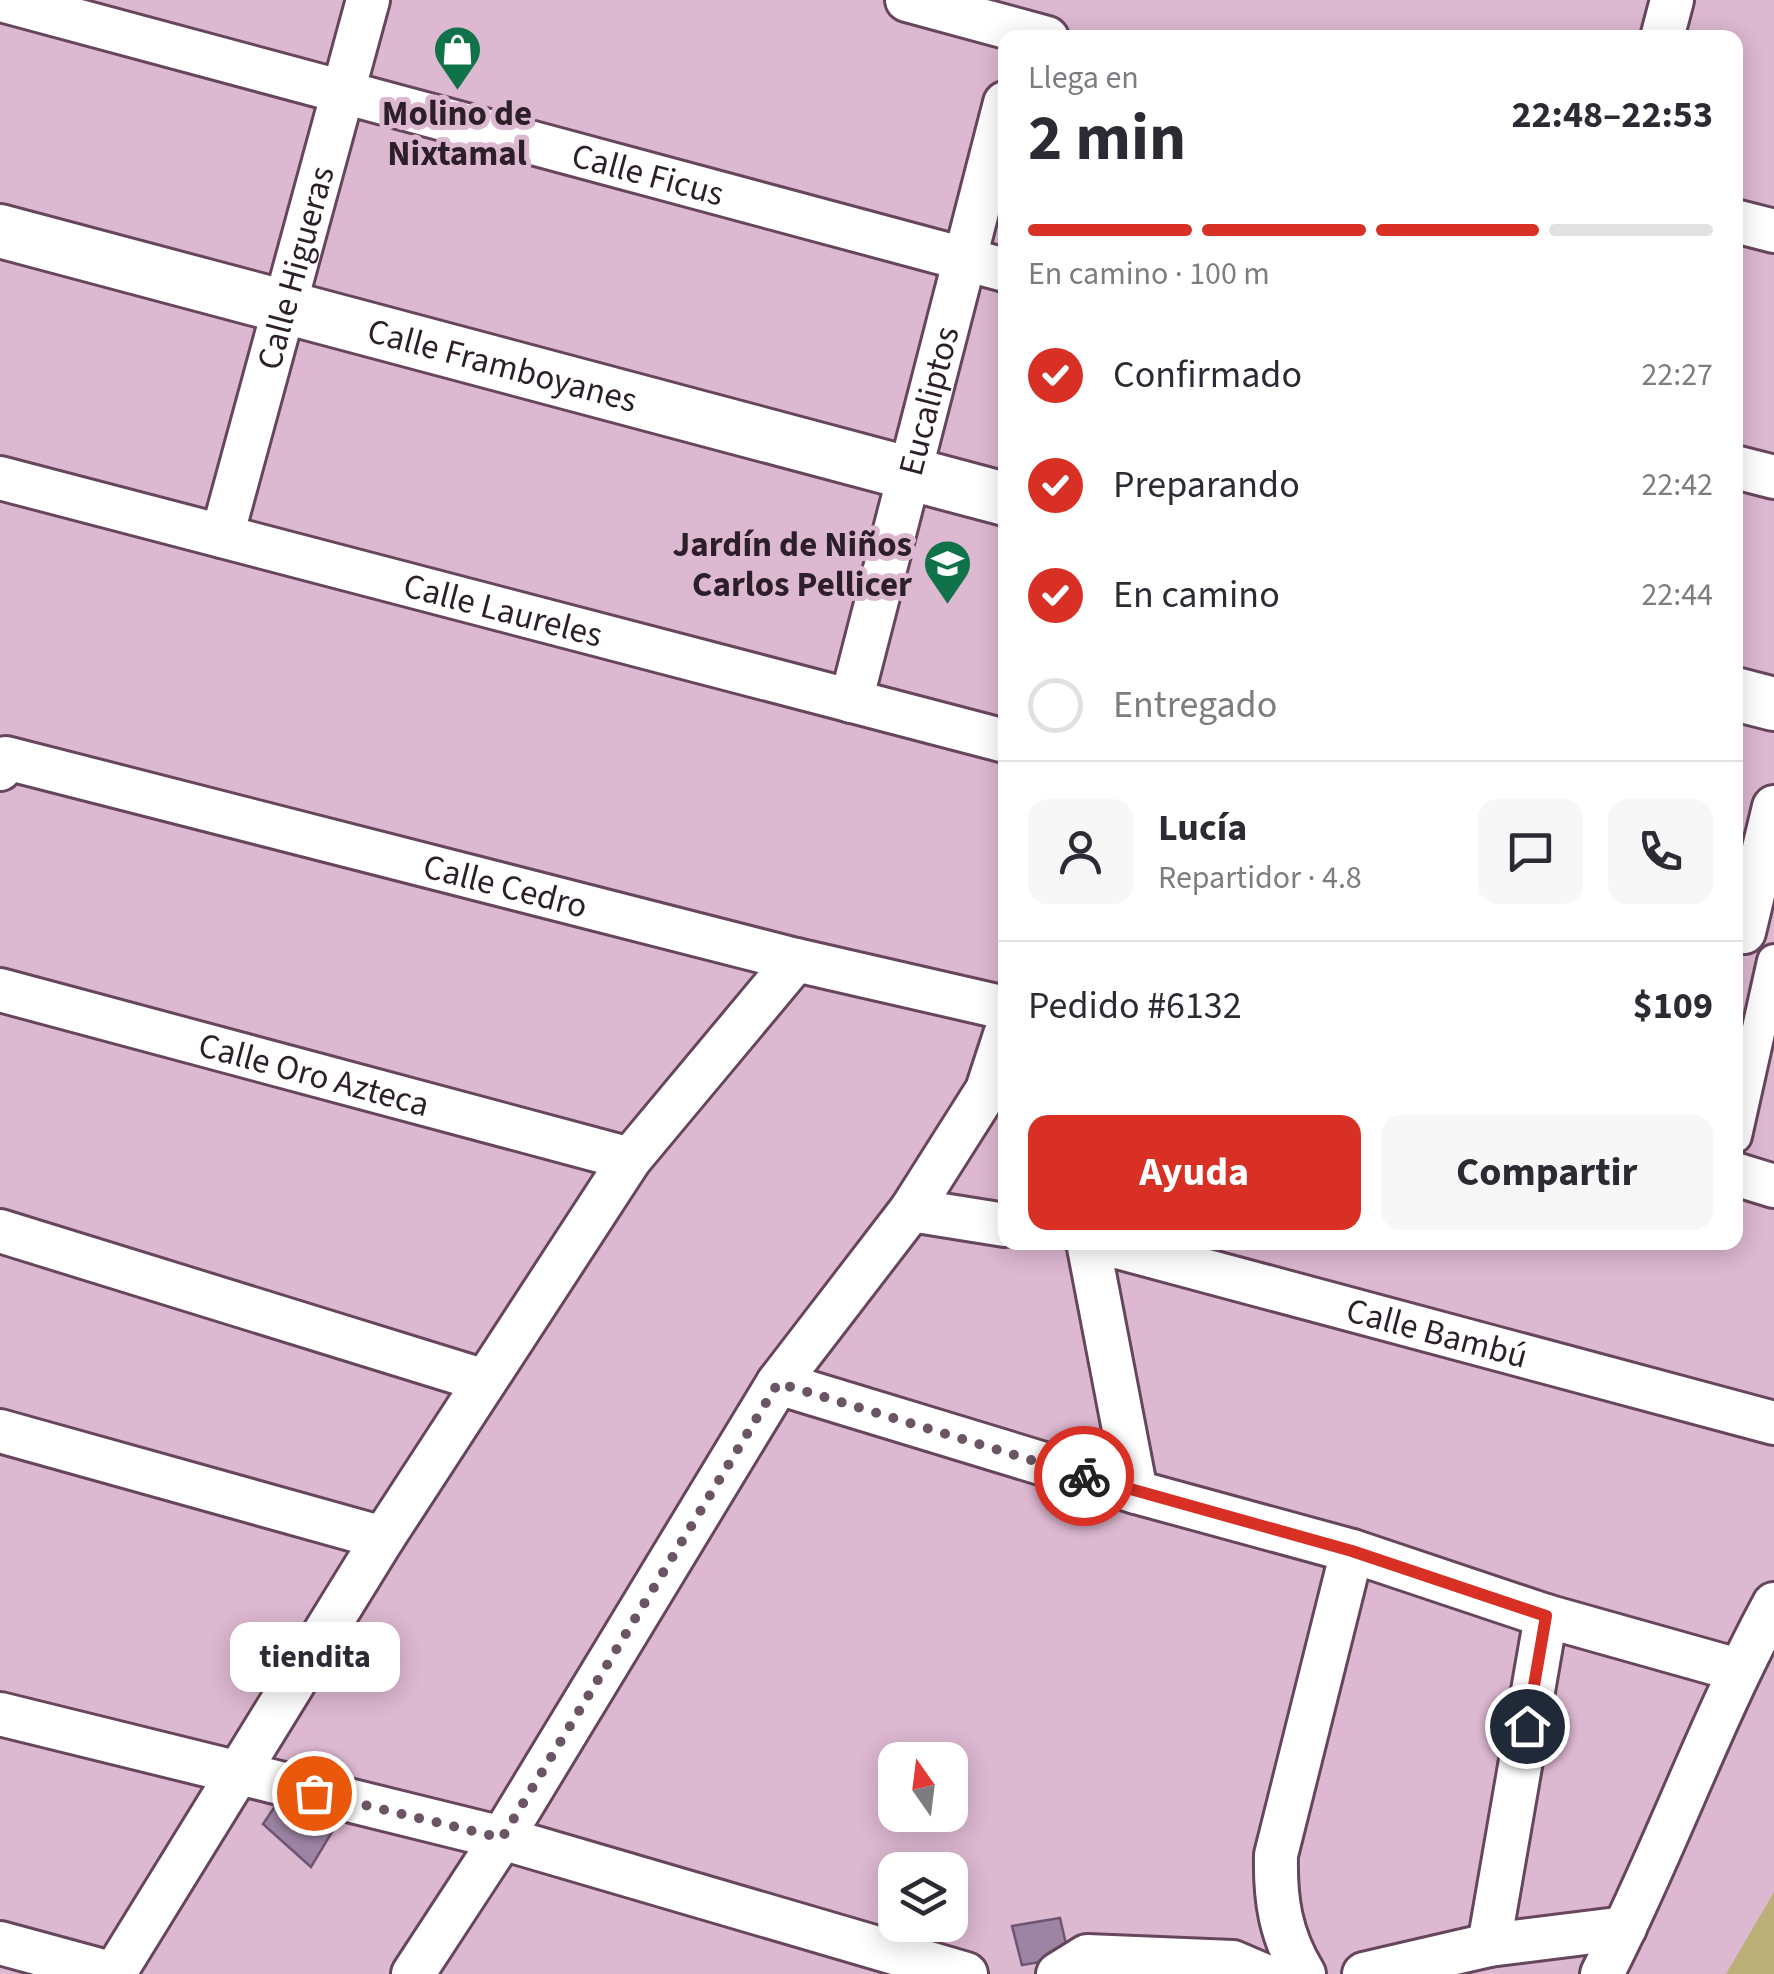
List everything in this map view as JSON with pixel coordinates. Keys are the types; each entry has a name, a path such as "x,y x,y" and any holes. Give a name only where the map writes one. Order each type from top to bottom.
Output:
{"street":[{"name":"Calle Ficus","path":"1,0 985,265"},
{"name":"Calle Higueras","path":"222,536 368,0"},
{"path":"907,0 1031,27"},
{"path":"1664,30 1672,0"},
{"name":"Eucaliptos","path":"851,701 909,473 985,265 998,160"},
{"path":"1743,223 1774,232"},
{"name":"Calle Framboyanes","path":"0,231 998,497"},
{"path":"1743,468 1774,477"},
{"name":"Calle Laureles","path":"0,478 998,739"},
{"path":"1743,696 1774,704"},
{"name":"Calle Cedro","path":"3,764 998,1006"},
{"path":"1743,1065 1774,807"},
{"path":"0,1943 114,1974 383,1538 630,1160 796,960"},
{"name":"Calle Oro Azteca","path":"0,990 630,1160"},
{"path":"413,1974 502,1838 778,1383 911,1210 987,1090 998,1057"},
{"path":"1743,1176 1774,1186"},
{"path":"911,1210 998,1225"},
{"path":"0,1230 486,1381"},
{"path":"1090,1250 1136,1492"},
{"name":"Calle Bambú","path":"1129,1250 1774,1423"},
{"path":"778,1383 1136,1492 1352,1551 1546,1616 1738,1670"},
{"path":"0,1430 383,1538"},
{"path":"1304,1974 1286,1941 1275,1900 1276,1855 1352,1551"},
{"path":"1602,1974 1738,1670 1774,1604"},
{"path":"1489,1945 1546,1616"},
{"path":"0,1714 502,1838 966,1974"},
{"path":"1364,1974 1489,1945 1625,1928"},
{"path":"1058,1974 1088,1956 1233,1962 1261,1974"}],"shaded area":[{"path":"1774,1892 1774,1974 1726,1974"}],"building":[{"path":"278,1802 332,1832 311,1867 263,1824"},
{"path":"1060,1918 1069,1957 1022,1965 1012,1926"}],"way so far":[{"path":"314,1793 502,1838 778,1383 1084,1476"}],"place":[{"name":"Molino de Nixtamal","path":"457,92"},
{"name":"Jardín de Niños Carlos Pellicer","path":"947,606"},
{"name":"tiendita","path":"314,1793"}],"route":[{"path":"1084,1476 1352,1551 1546,1616 1527,1726"}]}
